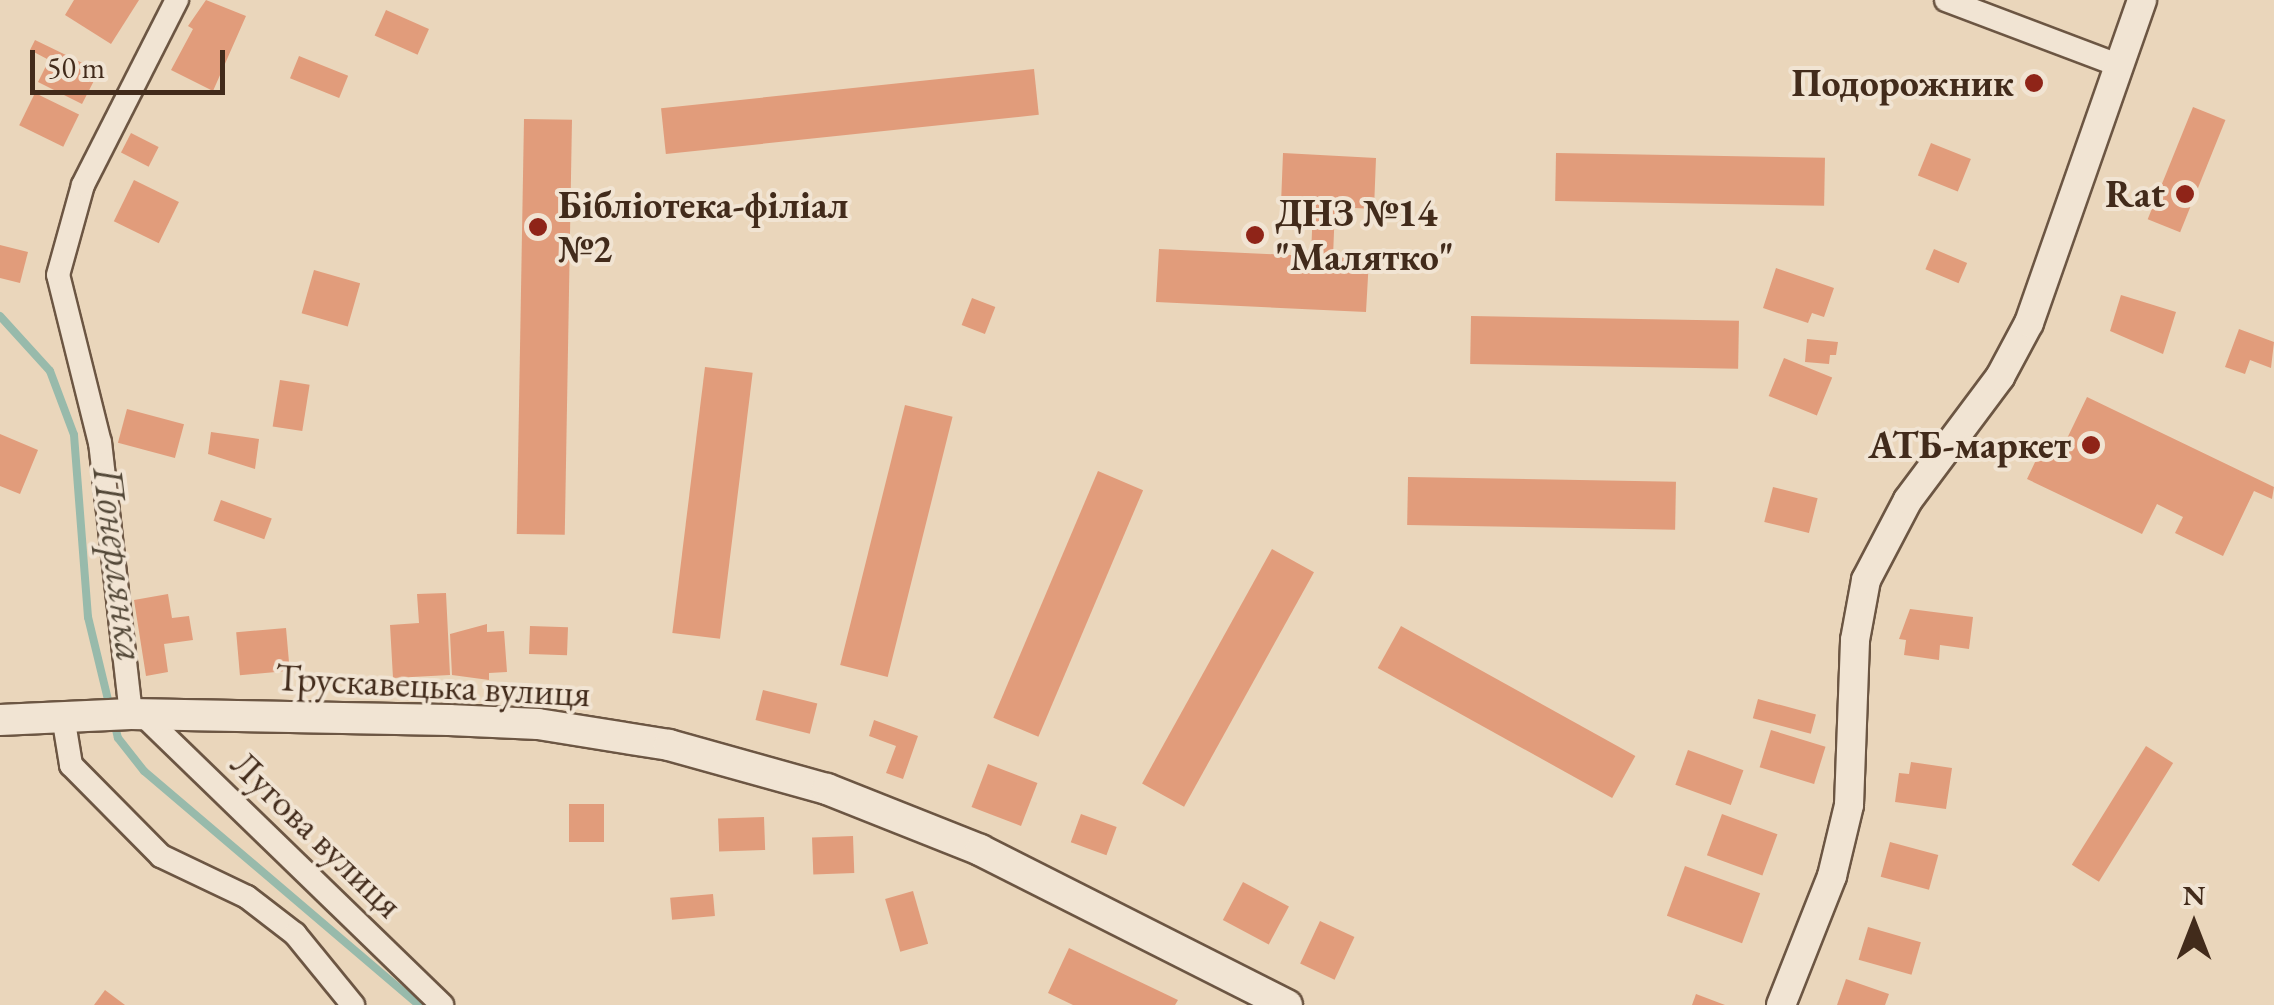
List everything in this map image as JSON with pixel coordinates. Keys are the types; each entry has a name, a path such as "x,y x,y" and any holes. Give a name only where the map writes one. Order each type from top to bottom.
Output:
{"main road":[{"name":"Трускавецька вулиця","path":"0,720 132,714 538,724 685,749 826,789 980,850 1287,1005"}],"street":[{"path":"132,714 104,462 58,275 83,185 177,0"},
{"path":"1946,0 2118,65"},
{"path":"1781,1005 1832,876 1849,805 1855,640 1866,580 1908,500 2000,376 2029,324 2142,0"},
{"name":"Лугова вулиця","path":"132,714 442,1005"},
{"path":"76,716 71,765 161,856 248,898 296,934 353,1005"}],"building":[{"path":"74,0 139,0 111,44 65,15"},
{"path":"206,0 246,16 213,91 171,70 193,29 188,26"},
{"path":"386,10 429,29 418,55 375,36"},
{"path":"35,40 99,71 82,104 38,82 49,60 30,50"},
{"path":"299,56 348,76 339,98 290,78"},
{"path":"1034,69 1039,115 666,154 661,108"},
{"path":"35,93 79,114 63,147 19,125"},
{"path":"2193,107 2225,120 2180,232 2148,219"},
{"path":"524,119 572,120 565,535 517,534"},
{"path":"131,133 159,147 149,167 121,153"},
{"path":"1931,143 1971,159 1958,192 1918,175"},
{"path":"1283,153 1376,158 1374,209 1335,207 1333,257 1369,259 1366,312 1156,302 1159,249 1311,256 1313,206 1281,204"},
{"path":"1556,153 1825,158 1824,206 1555,201"},
{"path":"134,180 179,202 159,243 114,221"},
{"path":"0,245 28,252 20,283 0,278"},
{"path":"1934,249 1967,263 1959,283 1925,269"},
{"path":"1776,268 1834,288 1824,317 1812,313 1808,323 1763,308"},
{"path":"314,270 360,283 348,326 302,313"},
{"path":"2121,295 2176,312 2163,354 2110,331"},
{"path":"972,298 995,307 985,334 962,325"},
{"path":"1471,316 1739,321 1738,369 1470,364"},
{"path":"2239,329 2274,342 2271,368 2250,360 2245,374 2225,367"},
{"path":"1807,339 1838,342 1836,355 1830,355 1829,364 1805,362"},
{"path":"1784,358 1832,377 1817,415 1769,396"},
{"path":"705,367 753,373 720,639 672,633"},
{"path":"280,380 310,385 302,431 273,426"},
{"path":"2087,397 2274,487 2272,499 2254,491 2223,556 2175,533 2183,517 2157,504 2142,534 2027,479 2044,443 2061,451"},
{"path":"905,405 953,417 888,677 840,665"},
{"path":"127,409 184,424 175,458 118,443"},
{"path":"211,432 259,439 255,469 208,454"},
{"path":"0,434 38,450 20,494 0,486"},
{"path":"1098,471 1143,490 1038,737 993,718"},
{"path":"1408,477 1676,482 1675,530 1407,525"},
{"path":"1773,487 1818,498 1809,533 1764,522"},
{"path":"221,500 272,518 264,539 213,521"},
{"path":"1272,549 1314,572 1184,807 1142,783"},
{"path":"446,593 450,675 393,678 390,625 419,623 417,594"},
{"path":"168,594 172,618 189,616 193,640 164,644 168,672 146,676 134,600"},
{"path":"1910,609 1973,617 1969,649 1940,645 1939,660 1904,655 1906,640 1899,639"},
{"path":"487,624 487,632 504,631 507,672 489,673 489,680 452,675 450,634"},
{"path":"530,626 568,627 567,655 529,654"},
{"path":"1401,626 1635,756 1612,798 1378,668"},
{"path":"286,628 290,671 240,675 236,632"},
{"path":"763,690 817,704 810,734 756,720"},
{"path":"1758,699 1816,715 1811,734 1753,718"},
{"path":"874,720 918,736 903,779 886,773 896,746 869,736"},
{"path":"1771,730 1826,747 1814,784 1760,767"},
{"path":"2146,746 2173,763 2099,882 2072,865"},
{"path":"1688,750 1743,770 1731,805 1675,785"},
{"path":"1911,762 1952,768 1946,809 1895,802 1899,773 1909,774"},
{"path":"988,764 1037,783 1021,826 972,807"},
{"path":"569,804 604,804 604,842 569,842"},
{"path":"1081,814 1117,827 1106,855 1071,842"},
{"path":"1722,814 1777,834 1762,876 1707,855"},
{"path":"764,817 765,850 719,852 718,819"},
{"path":"853,836 854,873 813,874 812,837"},
{"path":"1890,842 1938,855 1929,890 1881,877"},
{"path":"1685,866 1760,893 1742,943 1667,916"},
{"path":"1243,882 1289,906 1269,944 1223,920"},
{"path":"913,891 928,944 900,952 885,899"},
{"path":"713,894 715,916 672,920 670,898"},
{"path":"1320,921 1354,937 1335,980 1300,964"},
{"path":"1868,927 1921,942 1911,975 1859,960"},
{"path":"1069,948 1178,1000 1175,1005 1073,1005 1048,993"},
{"path":"1846,979 1889,994 1885,1005 1837,1005"},
{"path":"105,990 125,1005 94,1005"},
{"path":"1696,994 1725,1005 1692,1005"}],"waterway":[{"name":"Понерлянка","path":"0,316 50,371 74,435 88,617 110,708"},
{"name":"Понерлянка","path":"114,721 118,738 144,771 419,1005"}],"place":[{"name":"Подорожник","path":"2034,83"},
{"name":"Rat","path":"2185,194"},
{"name":"Бібліотека-філіал №2","path":"538,227"},
{"name":"ДНЗ №14 \"Малятко\"","path":"1255,235"},
{"name":"АТБ-маркет","path":"2091,445"}]}
